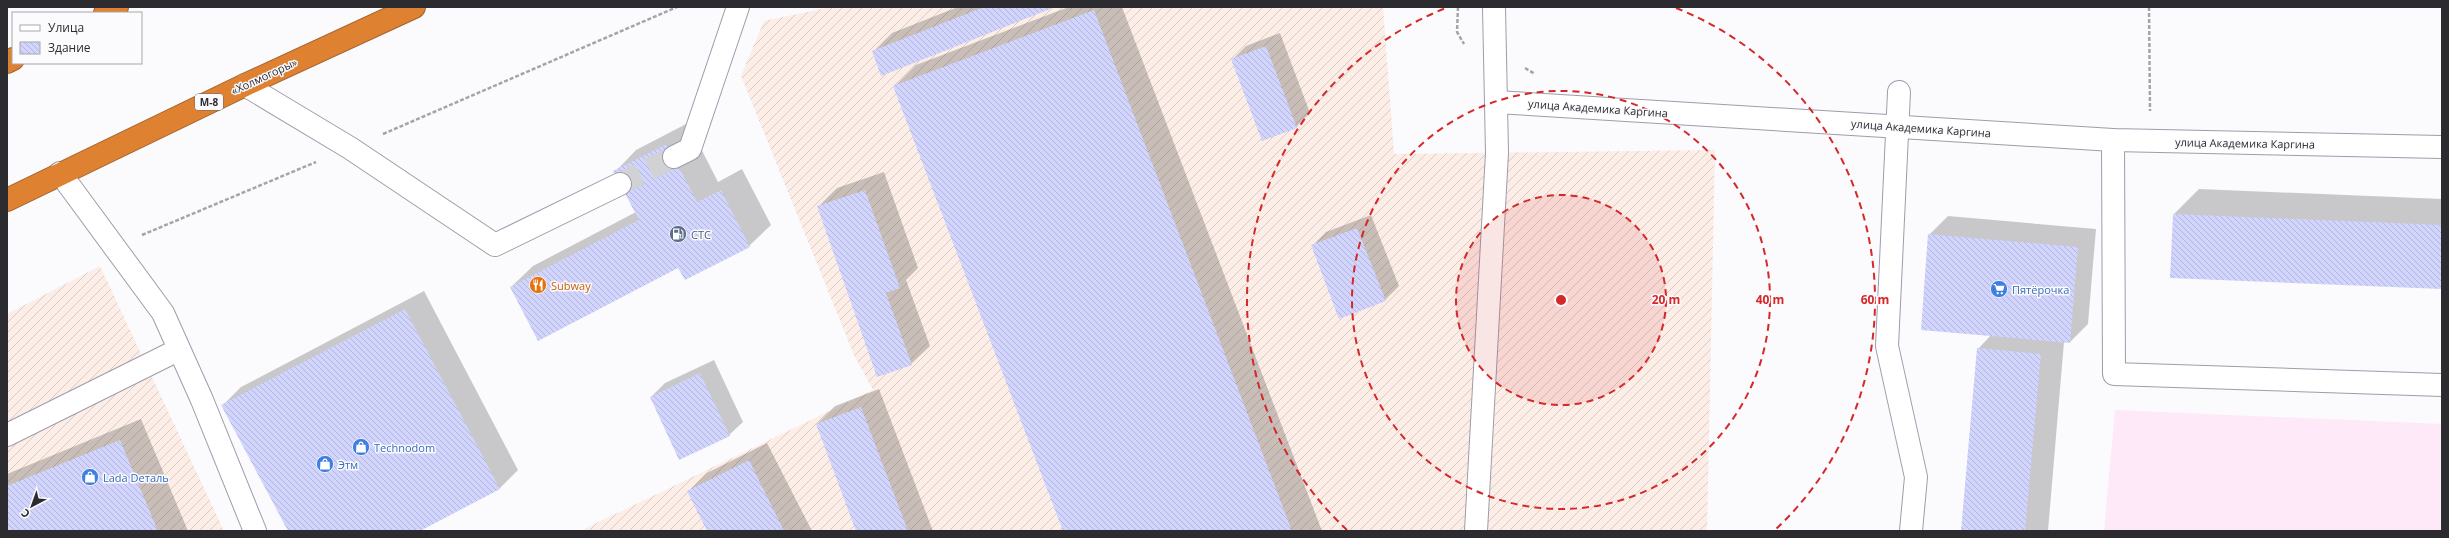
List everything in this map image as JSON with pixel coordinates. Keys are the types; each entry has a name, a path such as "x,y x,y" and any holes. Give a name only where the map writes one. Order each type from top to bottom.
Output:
{"highway":[{"path":"107,12 117,7"},
{"name":"«Холмогоры»","path":"7,200 60,173 245,85 414,7"}],"street":[{"path":"674,158 690,149 738,7"},
{"path":"1476,531 1497,153 1494,7"},
{"path":"245,85 350,148 495,245 620,184"},
{"path":"1900,92 1887,346 1916,477 1911,531"},
{"name":"улица Академика Каргина","path":"1496,102 2113,140 2442,147"},
{"path":"2113,140 2114,374 2442,385"},
{"path":"60,173 163,313 178,350 202,400 255,531"},
{"path":"7,435 178,350"}],"path":[{"path":"114,247 350,148 677,7"},
{"path":"2150,7 2150,141"}],"shaded area":[{"path":"831,7 1383,7 1394,154 1715,150 1707,531 580,531 873,390 854,355 741,76 764,21"},
{"path":"100,266 224,531 7,531 7,314"},
{"path":"2115,410 2442,424 2442,531 2104,531"}],"building":[{"path":"984,7 1055,7 881,76 872,51"},
{"path":"1094,10 1292,531 1063,531 893,86"},
{"path":"1266,46 1297,128 1262,141 1231,59"},
{"name":"СТС","path":"667,144 697,202 721,190 750,247 685,280 678,268 538,341 510,287 639,220 613,171"},
{"path":"865,190 900,288 886,293 912,365 877,377 817,206"},
{"path":"2173,214 2442,225 2442,289 2170,278"},
{"path":"1357,228 1386,301 1339,319 1311,245"},
{"name":"Пятёрочка","path":"1928,234 2078,247 2070,343 1921,330"},
{"name":"Technodom","path":"405,309 500,489 420,531 288,531 221,405"},
{"path":"1977,348 2041,354 2025,531 1961,531"},
{"path":"700,373 730,436 679,460 650,397"},
{"path":"861,407 908,531 856,531 816,424"},
{"path":"120,440 158,531 7,531 7,486"},
{"path":"749,460 784,531 707,531 687,491"}],"tunnel":[{"path":"620,184 674,157"}],"place":[{"name":"СТС","path":"678,234"},
{"name":"Subway","path":"538,285"},
{"name":"Пятёрочка","path":"1999,289"},
{"name":"Technodom","path":"361,447"},
{"name":"Этм","path":"325,464"},
{"name":"Lada Dеталь","path":"90,477"}]}
